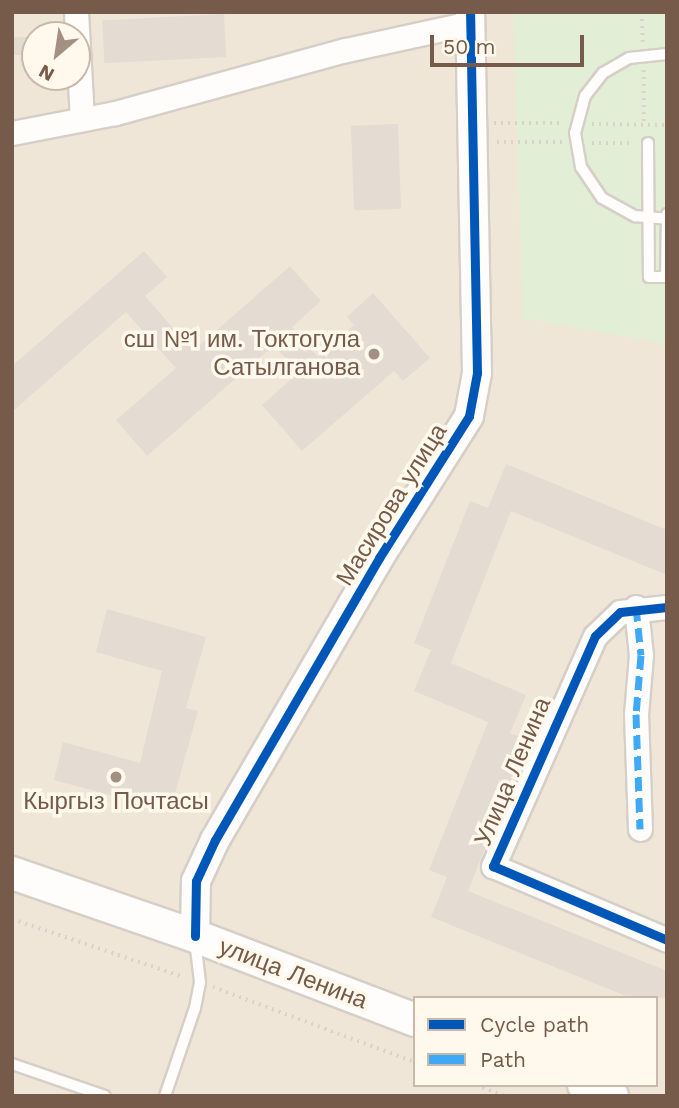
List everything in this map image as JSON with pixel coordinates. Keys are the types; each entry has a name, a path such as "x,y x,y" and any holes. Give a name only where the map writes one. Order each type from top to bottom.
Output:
{"main road":[{"name":"улица Ленина","path":"12,873 195,936 413,1019"},
{"path":"589,1087 611,1096"}],"street":[{"path":"76,12 82,119"},
{"name":"Масирова улица","path":"12,133 82,119 470,17 477,373 469,416 379,558 215,840 197,881 195,936"},
{"path":"636,607 641,655 636,714 640,829"},
{"name":"Улица Ленина","path":"667,607 636,607 606,622 586,650 493,866 667,940"}],"lane":[{"path":"648,143 647,219 649,277 666,278 667,217 647,219 612,205 593,188 577,155 576,124 585,96 603,74 629,58 667,54"},
{"path":"165,1096 198,995 195,936"},
{"path":"12,1064 105,1096"}],"path":[{"path":"481,1087 504,1096"}],"shaded area":[{"path":"12,12 667,12 667,1096 12,1096"}],"green space":[{"path":"513,12 667,12 667,344 523,318"}],"building":[{"path":"224,14 226,57 104,63 102,20"},
{"path":"14,37 21,37 21,55 14,55"},
{"path":"398,124 401,209 354,211 351,126"},
{"name":"сш №1 им. Токтогула Сатылганова","path":"144,251 167,277 145,296 193,351 290,266 321,301 292,327 318,357 354,325 347,317 373,293 430,358 403,381 394,371 302,451 262,405 298,373 274,345 147,456 116,420 176,368 126,312 12,412 12,366"},
{"path":"506,464 667,530 667,575 511,511 451,663 526,695 510,733 528,740 468,891 667,971 667,998 626,996 431,917 447,877 429,870 488,722 414,691 431,650 414,643 470,501 488,508"},
{"path":"107,609 206,637 186,708 198,711 170,811 54,780 63,742 140,763 162,671 96,652"}],"marked path":[{"path":"636,607 641,655 636,714 640,829"}],"cycle path":[{"path":"195,936 196,881 215,840 379,558 469,416 477,373 470,12"},
{"path":"667,607 620,612 595,636 493,866 667,940"}],"place":[{"name":"сш №1 им. Токтогула Сатылганова","path":"374,354"},
{"name":"Кыргыз Почтасы","path":"116,777"}]}
